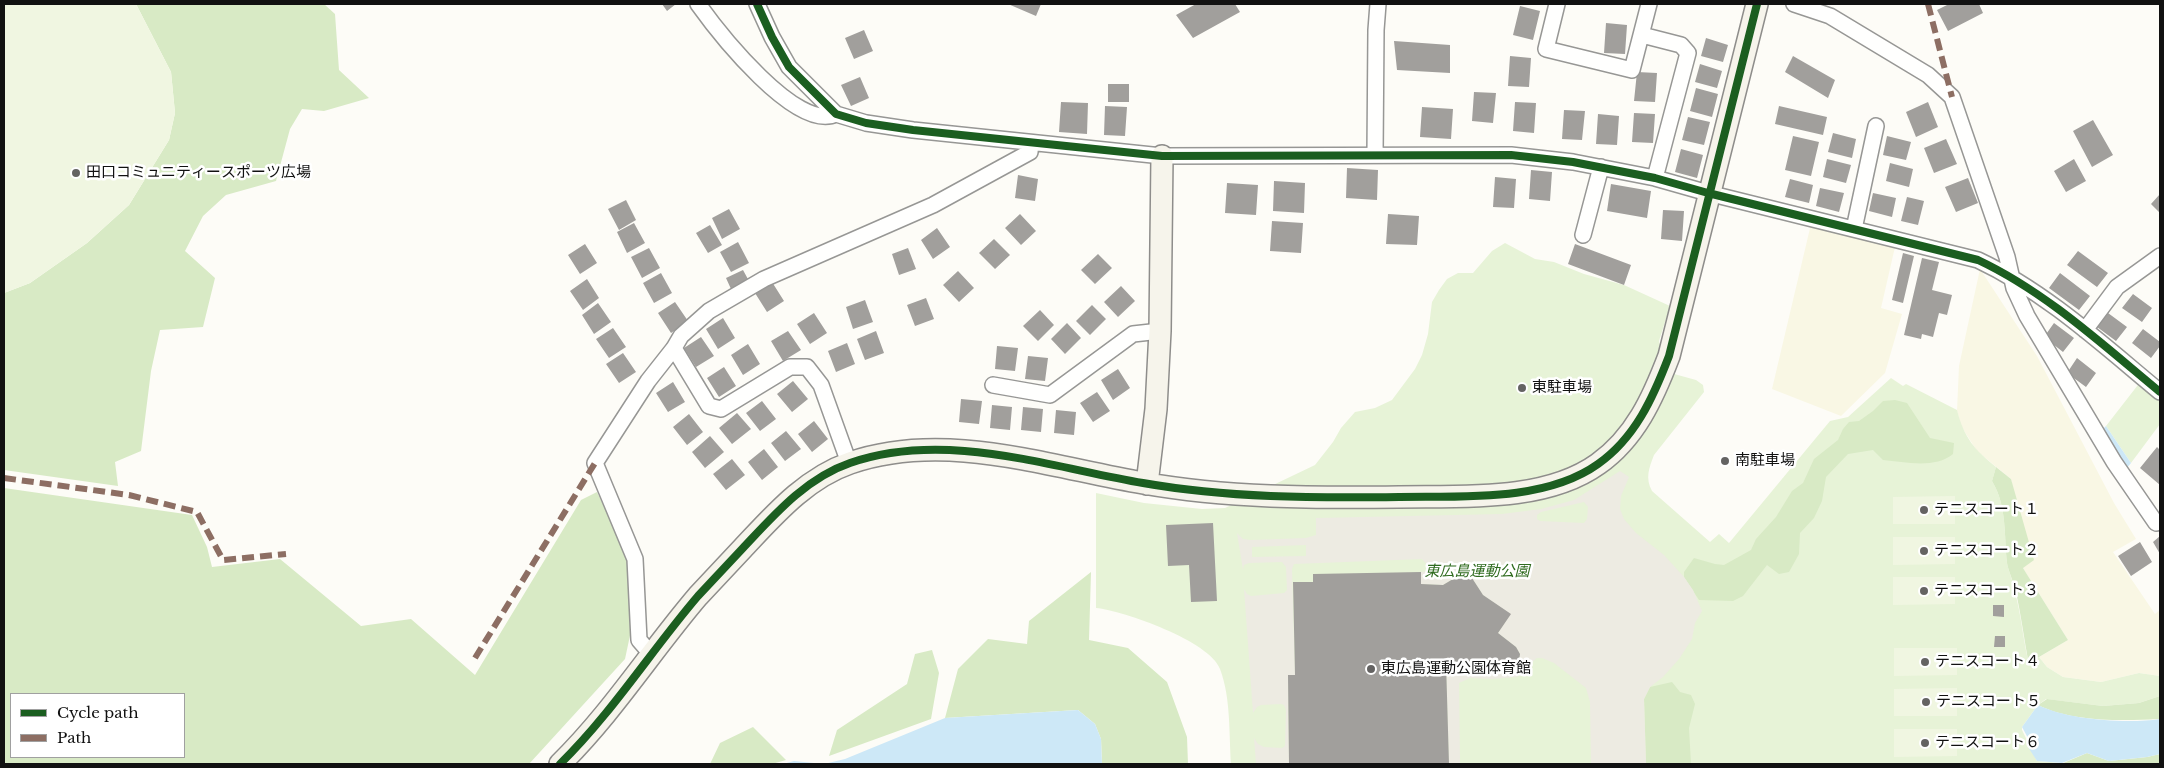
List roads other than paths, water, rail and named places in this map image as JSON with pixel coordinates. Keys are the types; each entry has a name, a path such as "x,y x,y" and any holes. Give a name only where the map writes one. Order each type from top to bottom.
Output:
{"street":[{"path":"698,4 732,47 766,83 789,102 816,115 830,117 836,114"},
{"path":"757,4 772,37 789,67 836,114 889,128 1162,156 1511,155 1601,167 1655,178 1978,260 2010,276 2085,330 2160,392"},
{"path":"1375,154 1378,4"},
{"path":"1557,4 1546,49 1632,70 1649,4"},
{"path":"560,764 586,737 698,597 776,512 801,490 849,463 886,454 920,450 961,451 1002,456 1147,484 1232,495 1360,498 1454,496 1530,491 1568,480 1595,467 1615,451 1633,432 1661,377 1677,328 1708,193 1757,4"},
{"path":"1794,4 1830,16 1928,75 1952,96 2007,257 2014,288 2027,316 2114,462 2156,523"},
{"path":"1642,34 1682,45 1688,53 1655,178"},
{"path":"1854,228 1876,126"},
{"path":"652,655 639,640 635,559 595,463 648,381 681,336 708,311 764,279 933,205 1030,152 1031,143"},
{"path":"1147,484 1156,409 1160,331 1162,156"},
{"path":"1583,235 1601,167"},
{"path":"2085,330 2118,287 2160,256"},
{"path":"992,385 1050,395 1133,334 1160,331"},
{"path":"674,348 709,406 721,409 790,367 807,367 821,385 849,463"}],"water":[{"path":"2106,426 2131,463 2126,469 2102,430"},
{"path":"2038,705 2065,714 2098,720 2131,721 2160,719 2160,754 2109,761 2087,753 2062,763 2037,761 2028,747 2028,738 2022,727"},
{"path":"1078,710 1095,724 1101,739 1102,764 824,764 845,759 945,718"},
{"path":"794,761 824,764 783,764"}],"place":[{"name":"田口コミュニティースポーツ広場","path":"76,173"},
{"name":"東駐車場","path":"1522,388"},
{"name":"南駐車場","path":"1725,461"},
{"name":"テニスコート１","path":"1924,510"},
{"name":"テニスコート２","path":"1924,551"},
{"name":"テニスコート３","path":"1924,591"},
{"name":"テニスコート４","path":"1925,662"},
{"name":"東広島運動公園体育館","path":"1371,669"},
{"name":"テニスコート５","path":"1926,702"},
{"name":"テニスコート６","path":"1925,743"}],"park label":[{"name":"東広島運動公園","path":"1477,572"}]}
